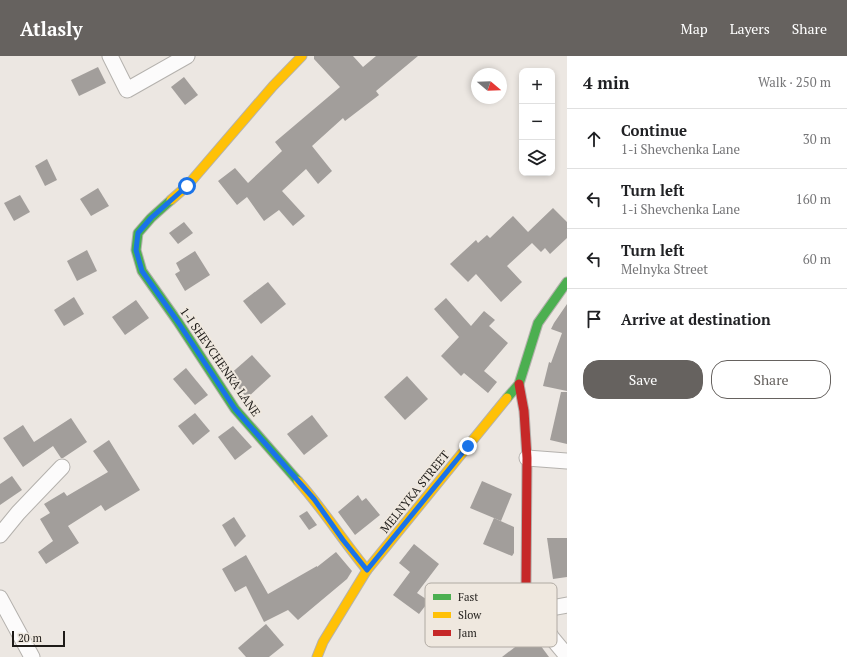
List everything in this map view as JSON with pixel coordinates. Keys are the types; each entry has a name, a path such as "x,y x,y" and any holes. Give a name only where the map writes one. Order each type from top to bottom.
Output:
{"street":[{"path":"110,56 127,90 187,56"},
{"name":"1-I SHEVCHENKA LANE","path":"302,56 273,86 187,186 151,218 138,233 136,250 142,271 178,322 235,409 314,499 343,540 367,570"},
{"name":"MELNYKA STREET","path":"317,657 323,642 367,570 519,384 538,323 567,282"},
{"path":"519,384 524,411 527,458 526,583"},
{"path":"527,458 567,461"},
{"path":"0,535 18,513 62,467"},
{"path":"0,598 32,657"},
{"path":"557,607 567,605"},
{"path":"557,644 567,656"}],"building":[{"path":"314,56 353,56 363,67 376,56 418,56 376,91 379,95 345,121 343,118 312,146 332,171 318,184 306,169 282,191 305,216 293,226 279,210 264,221 247,197 237,205 218,181 235,168 248,183 282,151 275,142 340,87 314,59"},
{"path":"98,67 106,83 79,96 71,80"},
{"path":"184,77 198,95 185,105 171,87"},
{"path":"47,159 57,180 45,186 35,166"},
{"path":"98,188 109,206 91,216 80,199"},
{"path":"20,195 30,212 14,221 4,203"},
{"path":"553,208 567,222 567,238 550,254 545,248 541,252 532,243 507,266 522,282 501,302 476,274 468,282 450,264 476,240 478,243 487,235 490,238 513,216 528,232"},
{"path":"184,222 193,233 178,244 169,233"},
{"path":"87,250 97,271 77,281 67,261"},
{"path":"195,251 210,275 185,291 175,274 180,271 176,263"},
{"path":"268,282 286,304 261,324 243,301"},
{"path":"74,297 84,314 64,326 54,310"},
{"path":"446,298 471,326 484,311 495,320 489,326 508,343 484,371 497,382 488,393 464,373 461,376 441,356 459,337 434,309"},
{"path":"136,300 149,318 125,335 112,317"},
{"path":"567,304 567,391 543,386 549,362 551,363 562,333 551,329"},
{"path":"252,355 271,376 247,398 228,376"},
{"path":"186,368 208,395 195,405 173,379"},
{"path":"407,376 428,399 405,420 384,397"},
{"path":"561,392 567,392 567,444 550,440"},
{"path":"195,413 210,431 193,445 178,426"},
{"path":"312,415 328,436 304,455 287,434"},
{"path":"71,418 87,442 63,458 61,458 53,446 23,467 3,438 23,425 34,442"},
{"path":"233,426 252,447 235,460 218,437"},
{"path":"109,440 140,490 105,511 101,505 68,526 79,543 46,564 38,552 53,541 40,519 50,513 44,504 64,492 67,496 108,472 93,451"},
{"path":"12,476 22,490 0,505 0,484"},
{"path":"482,481 512,494 501,521 470,508"},
{"path":"358,495 362,501 366,498 380,515 355,535 338,512"},
{"path":"307,511 317,525 309,530 299,516"},
{"path":"234,517 246,536 235,547 222,525"},
{"path":"494,518 514,527 514,553 512,556 483,544"},
{"path":"547,538 567,538 567,577 553,579"},
{"path":"414,544 439,564 417,593 425,598 425,606 419,614 393,595 410,572 399,563"},
{"path":"336,552 352,571 347,579 298,620 288,610 264,622 246,586 235,592 222,569 246,555 268,594 317,567"},
{"path":"266,624 284,645 269,657 246,657 238,648"},
{"path":"515,647 542,647 549,657 502,657"}],"traffic: fast":[{"path":"171,200 151,218 138,233 136,250 142,271 178,322 235,409 298,481"},
{"path":"507,398 519,384 538,323 567,282"}],"traffic: slow":[{"path":"171,200 187,186 273,86 302,56"},
{"path":"317,657 323,642 367,570 507,398"},
{"path":"298,481 367,570"}],"traffic: jam":[{"path":"519,384 524,411 527,458 526,583"}],"route":[{"path":"187,186 151,218 138,233 136,250 142,271 178,322 235,409 314,499 343,540 367,570 468,446"}]}
